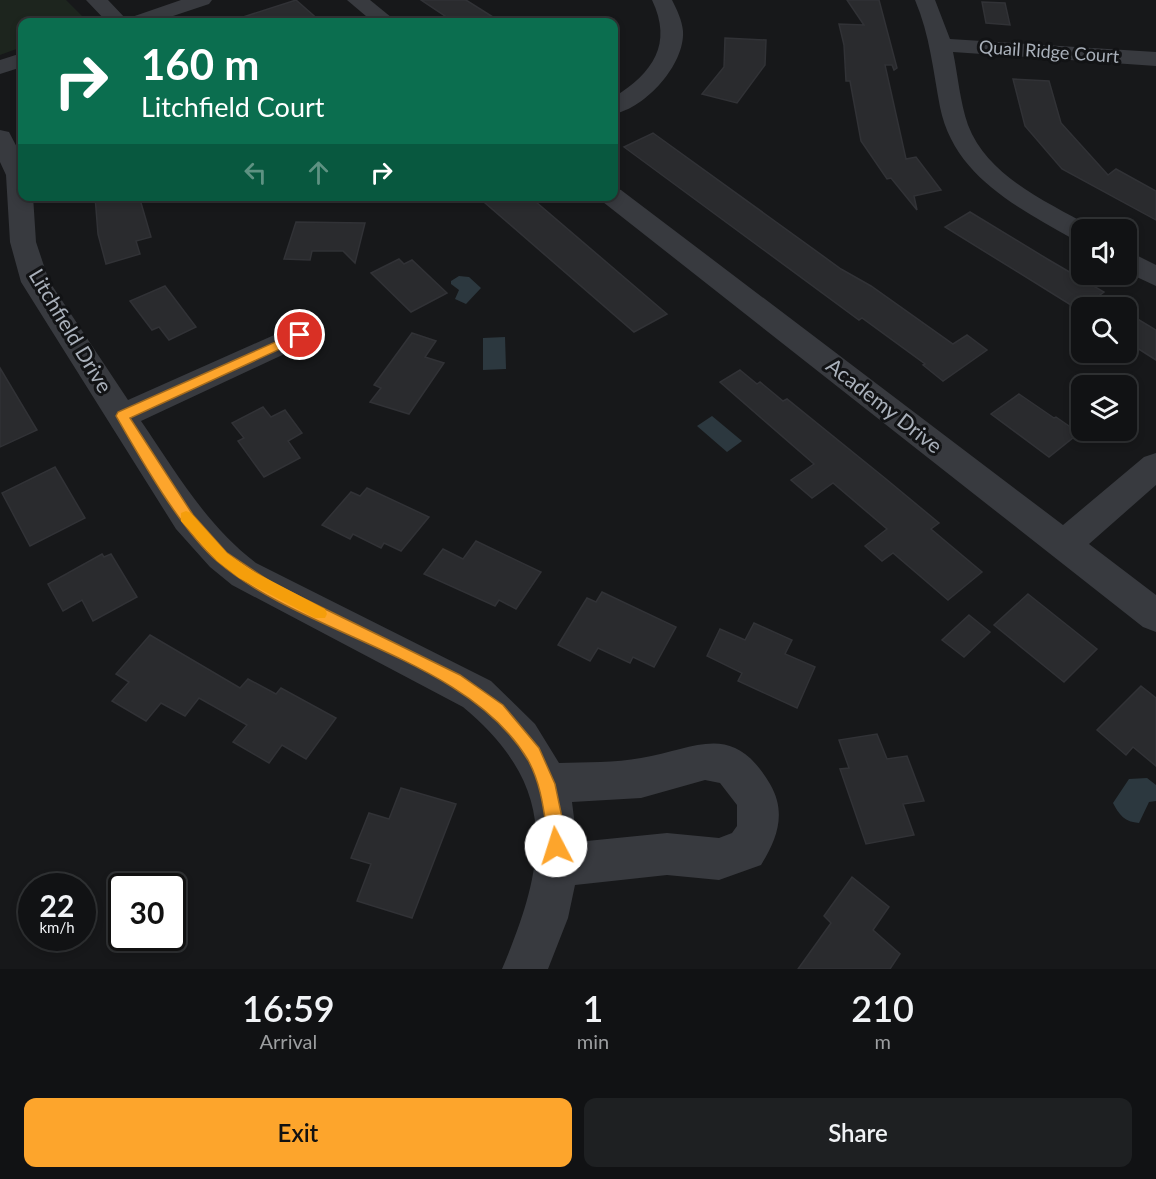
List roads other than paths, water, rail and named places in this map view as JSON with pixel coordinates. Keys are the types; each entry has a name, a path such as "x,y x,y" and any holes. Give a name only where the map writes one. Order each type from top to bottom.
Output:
{"street":[{"path":"96,0 114,18"},
{"path":"147,18 202,0"},
{"path":"357,0 381,18"},
{"path":"618,104 648,83 668,56 673,28 662,0"},
{"path":"925,0 941,45 956,125 975,157 1016,194 1071,226"},
{"name":"Quail Ridge Court","path":"941,45 1156,59"},
{"path":"0,67 18,61"},
{"name":"Litchfield Drive","path":"0,137 18,173"},
{"name":"Litchfield Drive","path":"21,201 23,242 35,282 188,519 222,557 268,588 477,694 516,730 533,754 547,784 555,827 556,865 549,909 525,969"},
{"name":"Academy Drive","path":"618,201 1156,616"},
{"path":"1137,266 1156,277"},
{"path":"122,416 300,335"},
{"path":"1064,545 1156,466"},
{"path":"547,784 641,778 705,761 730,766 746,781 758,802 758,831 746,850 719,859 667,854 556,865"}]}
